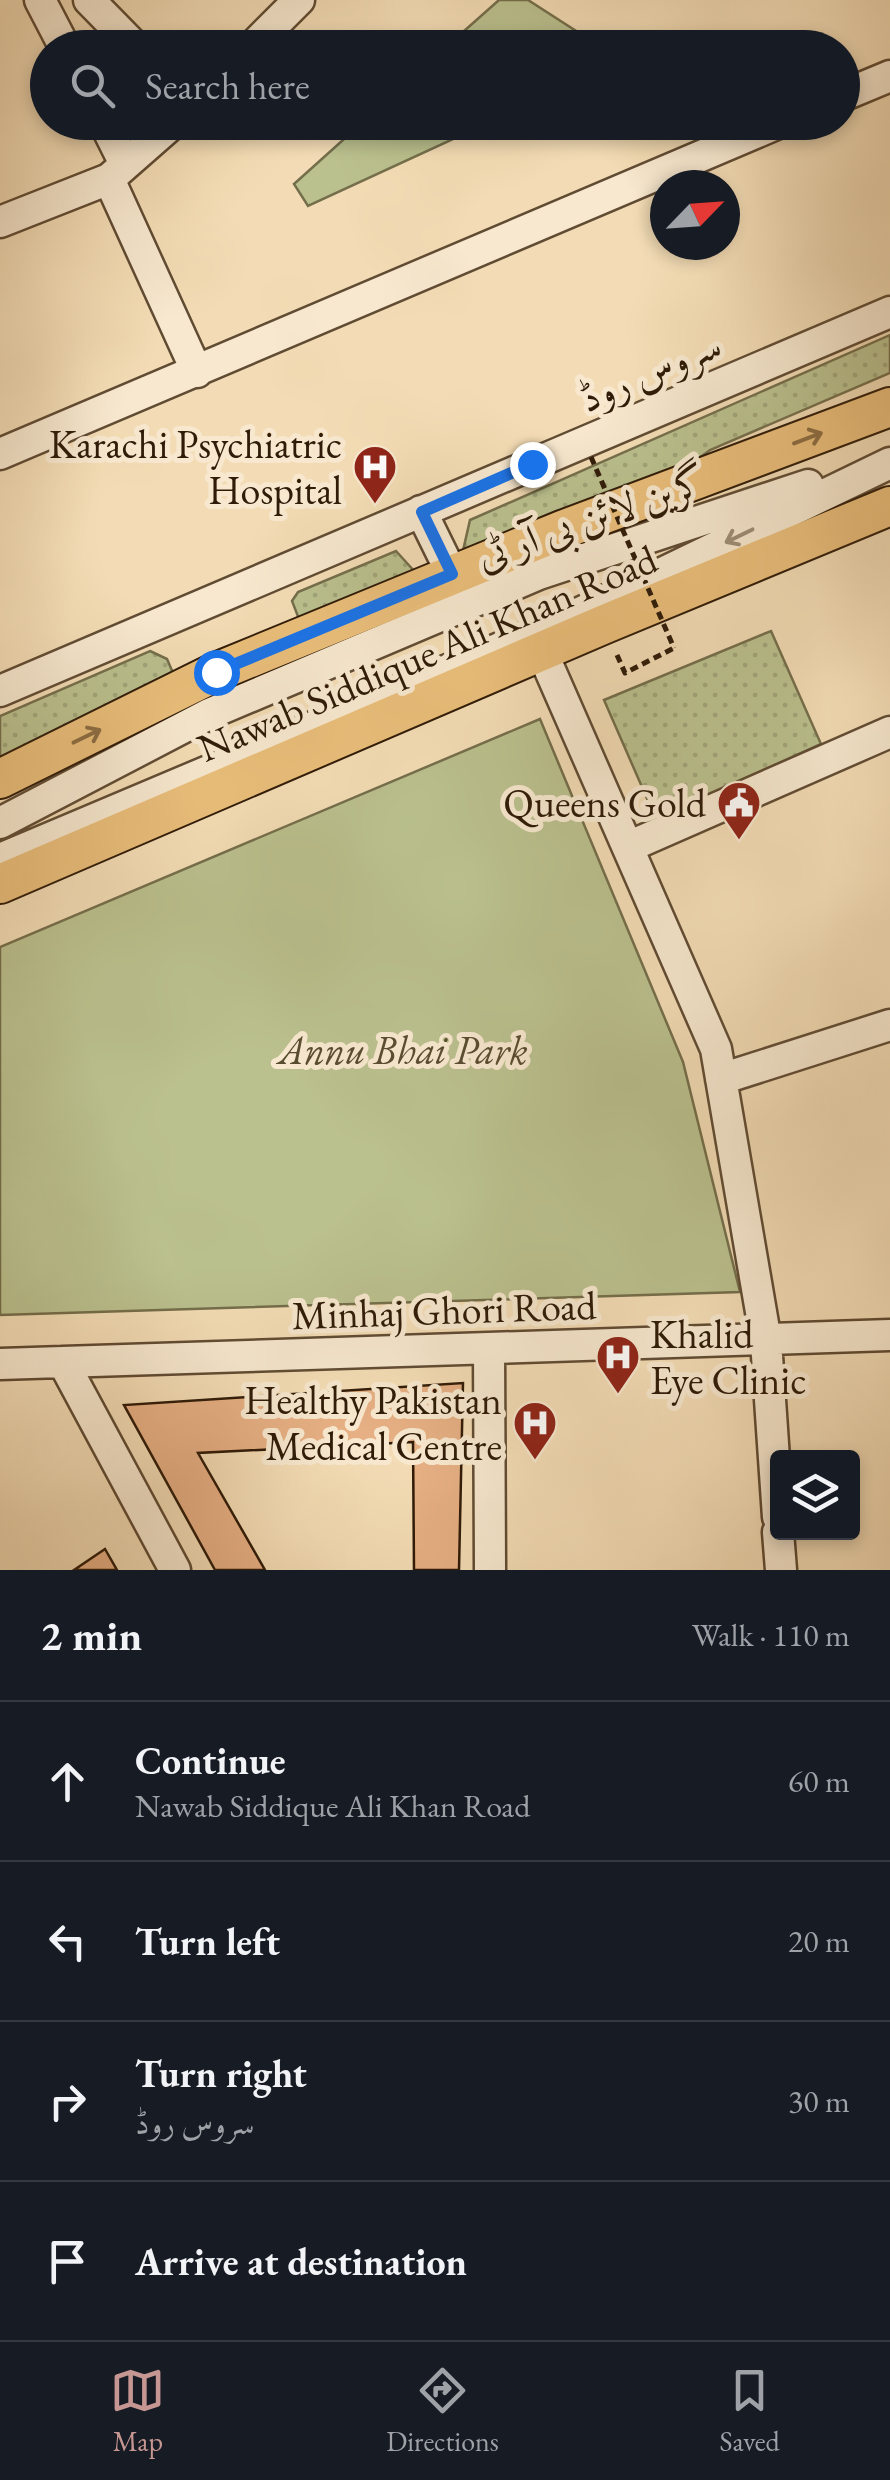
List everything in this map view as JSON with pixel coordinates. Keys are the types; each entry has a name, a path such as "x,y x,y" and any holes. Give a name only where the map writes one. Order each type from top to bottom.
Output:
{"main road":[{"name":"Nawab Siddique Ali Khan Road","path":"0,779 216,672 452,574 890,407"},
{"name":"Nawab Siddique Ali Khan Road","path":"0,884 890,506"}],"street":[{"path":"40,0 56,30"},
{"path":"88,0 118,30"},
{"path":"269,30 298,0"},
{"path":"860,88 890,76"},
{"path":"109,140 117,172 197,372"},
{"path":"0,222 117,172 153,140"},
{"path":"0,454 740,140"},
{"name":"سروس روڈ","path":"0,691 890,312"},
{"name":"گرین لائن بی آر ٹی","path":"0,822 209,714 539,574 890,460"},
{"name":"گرین لائن بی آر ٹی","path":"0,859 559,623 890,460"},
{"path":"422,512 452,574"},
{"path":"542,652 716,1048 766,1341 773,1450"},
{"path":"628,847 890,732"},
{"path":"721,1079 890,1025"},
{"name":"Minhaj Ghori Road","path":"0,1364 890,1334"},
{"path":"489,1349 490,1570"},
{"path":"63,1362 175,1570"},
{"path":"779,1540 781,1570"}],"path":[{"path":"591,457 674,648 625,673"}],"green space":[{"path":"499,0 528,0 575,30 465,30"},
{"path":"343,140 451,140 308,206 294,184"},
{"path":"890,335 890,373 710,450 665,483 462,555 470,520"},
{"path":"396,551 415,572 307,640 292,601 298,592"},
{"path":"771,631 821,744 656,819 604,700"},
{"path":"150,651 167,659 176,680 0,768 0,716"},
{"name":"Annu Bhai Park","path":"540,719 683,1062 740,1292 0,1315 0,947"}],"building":[{"path":"463,1383 459,1570 414,1570 413,1442 198,1453 265,1570 215,1570 124,1405"},
{"path":"105,1549 117,1570 74,1570"}],"place":[{"name":"Karachi Psychiatric Hospital","path":"375,505"},
{"name":"Queens Gold","path":"739,841"},
{"name":"Khalid Eye Clinic","path":"618,1395"},
{"name":"Healthy Pakistan Medical Centre","path":"535,1461"}],"route":[{"path":"216,672 452,574 422,512 532,464"}]}
